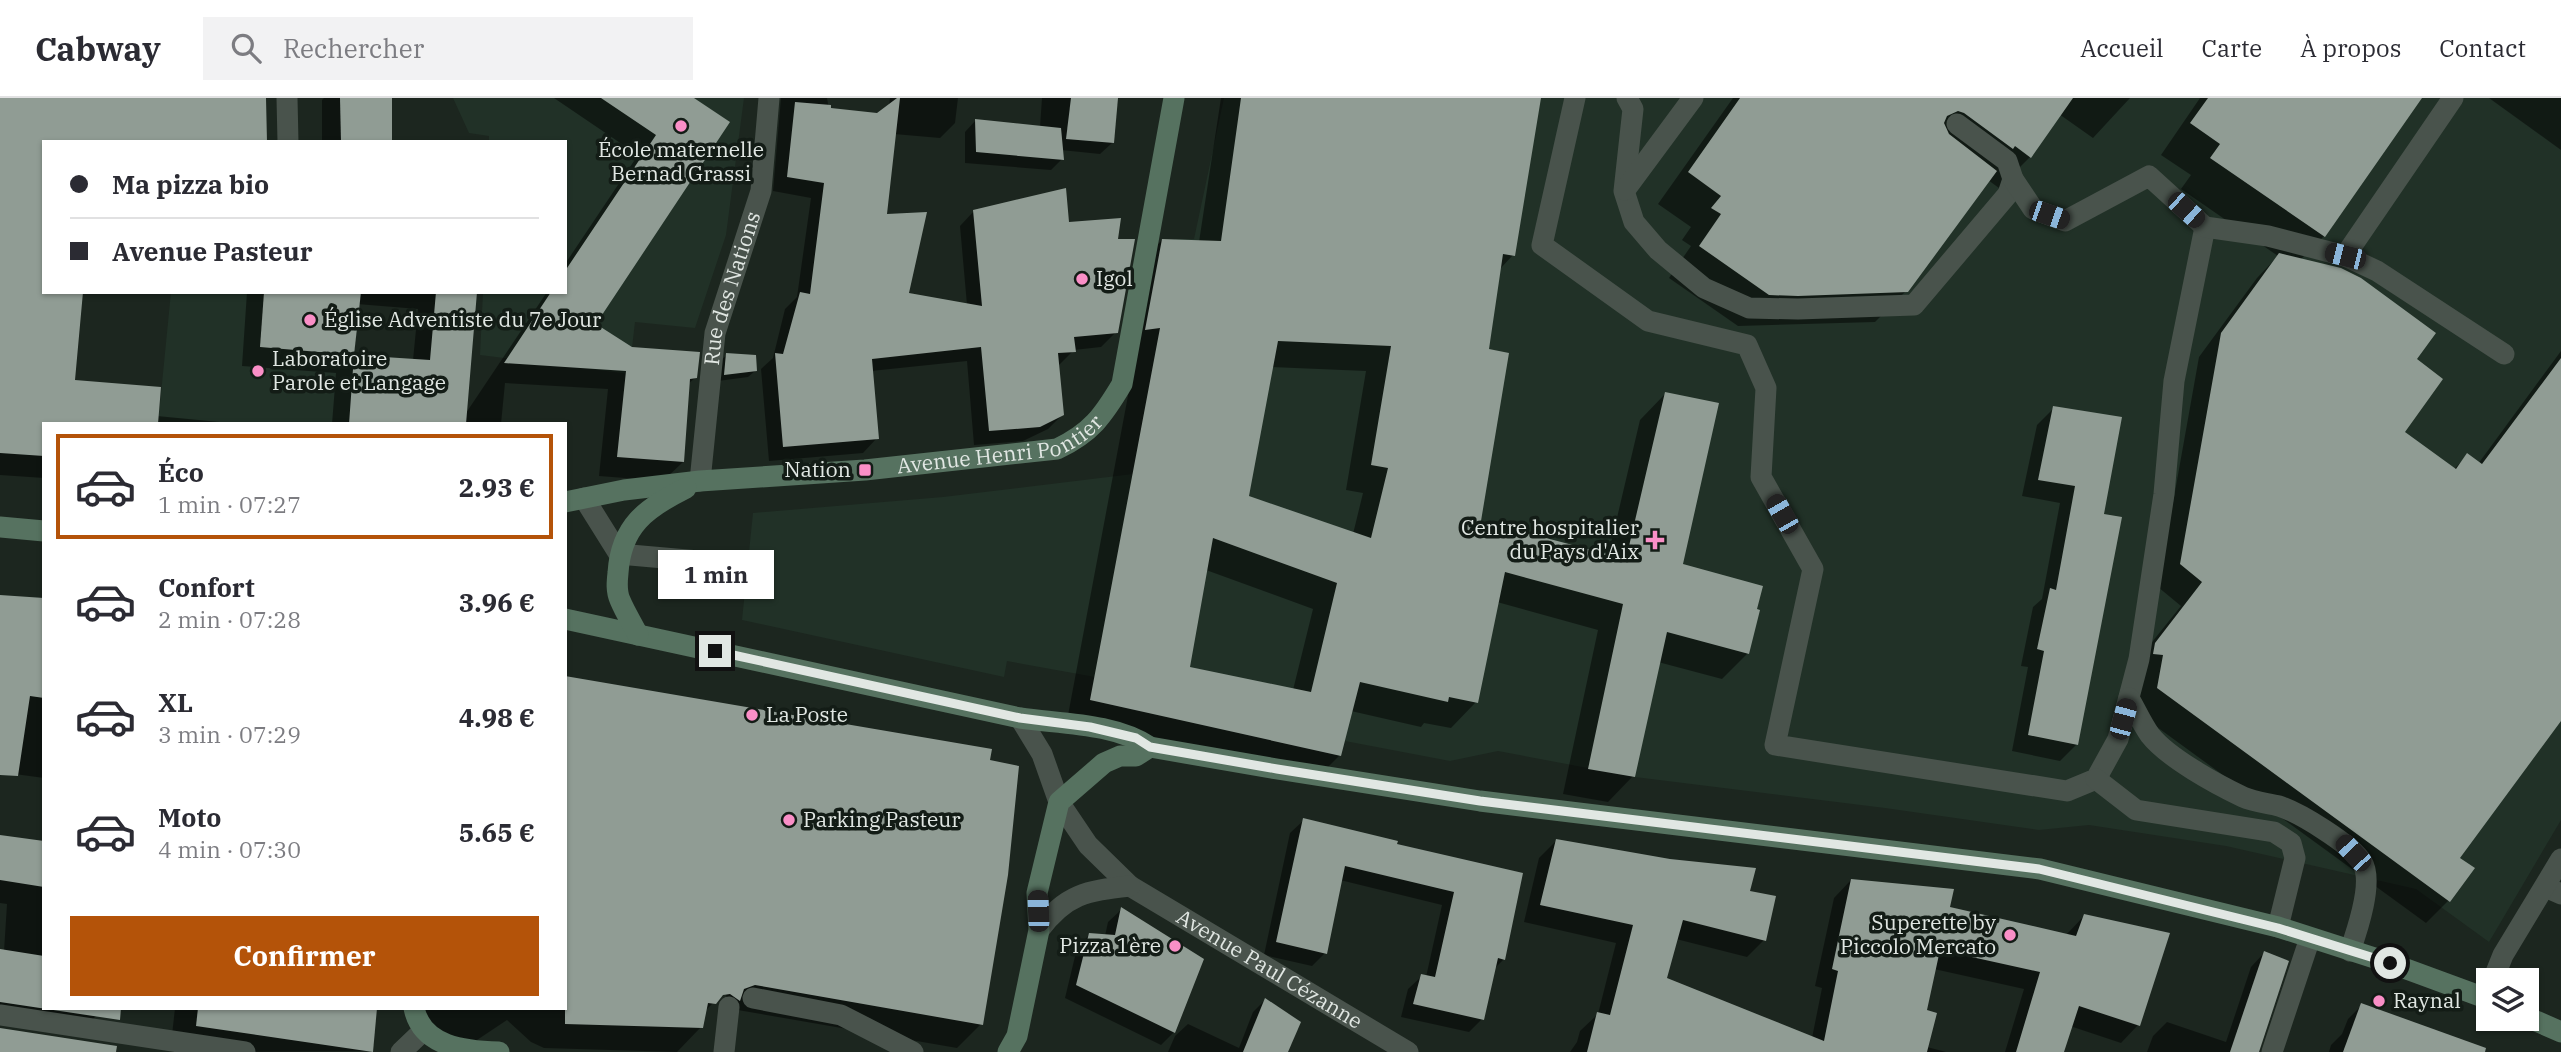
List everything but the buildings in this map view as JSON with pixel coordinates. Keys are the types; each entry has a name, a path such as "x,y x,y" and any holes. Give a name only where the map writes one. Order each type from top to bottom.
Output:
{"main road":[{"name":"Avenue Henri Pontier","path":"575,500 624,490 700,481 864,470 1045,451 1058,449 1081,438 1103,415 1122,384 1174,98"},
{"path":"638,635 619,599 617,587 619,554 629,529 653,504 700,481"},
{"path":"0,527 42,531"},
{"path":"567,619 1020,718 1090,727 1136,738 1150,747 1277,769 1480,801 2039,869 2278,928 2476,988"},
{"path":"1008,1052 1017,1036 1039,930 1037,893 1059,802 1104,763 1120,756 1136,756 1150,747"},
{"path":"415,1010 424,1031 442,1043 470,1051 499,1052"},
{"path":"2539,1022 2561,1032"}],"street":[{"path":"287,98 288,140"},
{"name":"Rue des Nations","path":"700,481 715,333 761,191 769,98"},
{"path":"1575,98 1542,245 1648,321 1747,345 1766,388 1761,477 1813,569 1775,745 2067,791 2096,779 2118,739 2139,659 2164,494 2174,381 2205,227"},
{"path":"1627,98 1633,109 1624,191 1634,222 1658,250 1704,288 1749,308 1914,306 2008,194 2013,179"},
{"path":"1624,191 1693,98"},
{"path":"2345,256 2453,98"},
{"path":"1957,124 2007,161 2013,179 2033,209 2065,221 2149,176 2205,227 2267,236 2345,256 2376,271 2504,354"},
{"path":"575,500 619,554 755,566"},
{"path":"2129,698 2150,735 2170,754 2245,798 2282,807 2314,825 2343,842 2364,864 2366,889 2360,923 2350,951"},
{"name":"Avenue Paul Cézanne","path":"1020,718 1041,754 1059,802 1088,845 1130,886 1408,1052"},
{"path":"2096,779 2136,810 2274,832 2291,843 2295,858 2278,928"},
{"path":"2498,968 2503,955 2553,890 2561,859"},
{"path":"1039,930 1054,909 1082,894 1130,886"},
{"path":"2272,1052 2310,938"},
{"path":"753,998 841,1014 913,1052"},
{"path":"724,1052 729,1007"},
{"path":"0,1015 246,1052"},
{"path":"401,1052 424,1031"}],"shaded area":[{"path":"453,98 744,98 726,235 695,328 635,322 629,374 480,355 483,294 567,294 567,140 489,140 489,136 469,133"},
{"name":"Centre hospitalier du Pays d'Aix","path":"1224,98 2561,98 2561,820 2489,942 2416,889 2226,846 2089,825 2039,830 1635,777 1498,751 1450,761 1345,741 1341,756 1090,700 1095,677 1007,661 1004,677 742,620 753,513 943,497 1133,474 1175,239 1194,239"},
{"name":"Laboratoire Parole et Langage","path":"171,294 264,294 260,347 354,355 349,422 158,422"}],"place":[{"name":"École maternelle Bernad Grassi","path":"681,126"},
{"name":"Igol","path":"1082,279"},
{"name":"Église Adventiste du 7e Jour","path":"310,320"},
{"name":"Laboratoire Parole et Langage","path":"258,371"},
{"name":"Nation","path":"865,470"},
{"name":"Centre hospitalier du Pays d'Aix","path":"1655,540"},
{"name":"La Poste","path":"752,715"},
{"name":"Parking Pasteur","path":"789,820"},
{"name":"Superette by Piccolo Mercato","path":"2010,935"},
{"name":"Pizza 1ère","path":"1175,946"},
{"name":"Raynal","path":"2379,1001"}],"route":[{"path":"715,651 1020,718 1090,727 1136,738 1150,747 1277,769 1480,801 2039,869 2220,912 2390,963"}]}
